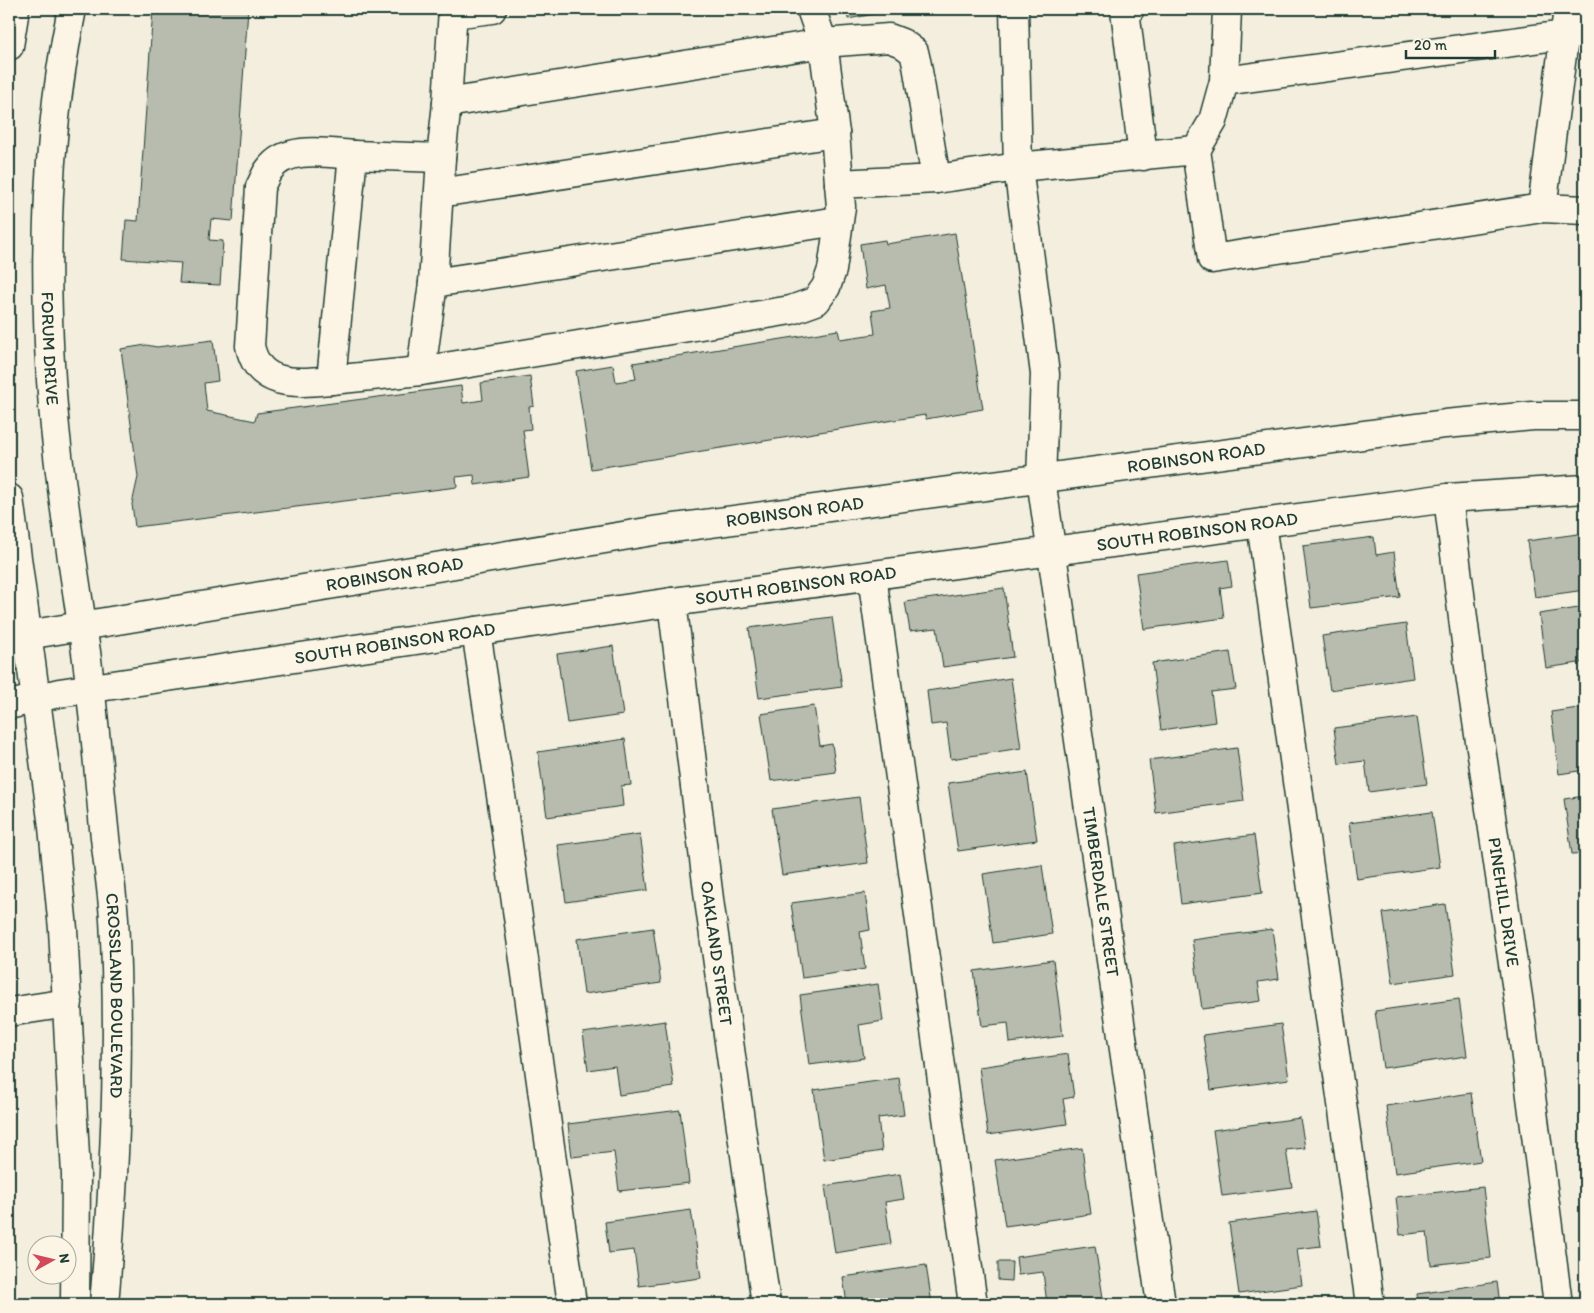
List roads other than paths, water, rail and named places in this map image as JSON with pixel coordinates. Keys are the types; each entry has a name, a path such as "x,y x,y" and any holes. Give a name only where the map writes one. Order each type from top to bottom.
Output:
{"street":[{"path":"9,46 15,9"},
{"name":"FORUM DRIVE","path":"72,9 62,65 52,163 48,221 48,294 51,382 56,437 90,688"},
{"path":"421,370 433,283 453,11 492,9"},
{"path":"441,158 302,152 285,157 269,169 260,187 250,346 253,360 264,372 278,380 295,383 421,370 791,310 816,301 826,287 832,270 841,207 835,133 823,43 811,9"},
{"name":"TIMBERDALE STREET","path":"1014,9 1018,167 1045,374 1041,479 1161,1304"},
{"path":"1130,9 1125,10 1143,156"},
{"path":"1228,9 1224,81 1213,121 1196,150 1212,259 1542,208 1585,210"},
{"path":"1224,81 1566,22 1542,208"},
{"path":"447,103 823,43 889,38 902,43 914,52 936,179"},
{"path":"439,193 835,133"},
{"path":"839,184 936,179 1018,167 1196,150"},
{"path":"332,380 353,155"},
{"path":"433,283 838,221"},
{"name":"ROBINSON ROAD","path":"18,636 659,530 1445,424 1532,416 1585,416"},
{"name":"SOUTH ROBINSON ROAD","path":"9,705 90,688 672,602 1448,498 1585,489"},
{"path":"9,498 18,636 35,699 57,861 63,929 76,1175 76,1304"},
{"name":"PINEHILL DRIVE","path":"1448,498 1470,674 1519,1004 1558,1304"},
{"path":"1261,523 1370,1304"},
{"path":"872,576 973,1304"},
{"name":"OAKLAND STREET","path":"672,602 710,907 766,1304"},
{"path":"476,631 501,793 572,1304"},
{"name":"CROSSLAND BOULEVARD","path":"90,688 114,917 116,1001 116,1135 104,1304"},
{"path":"9,1012 68,1003"}]}
